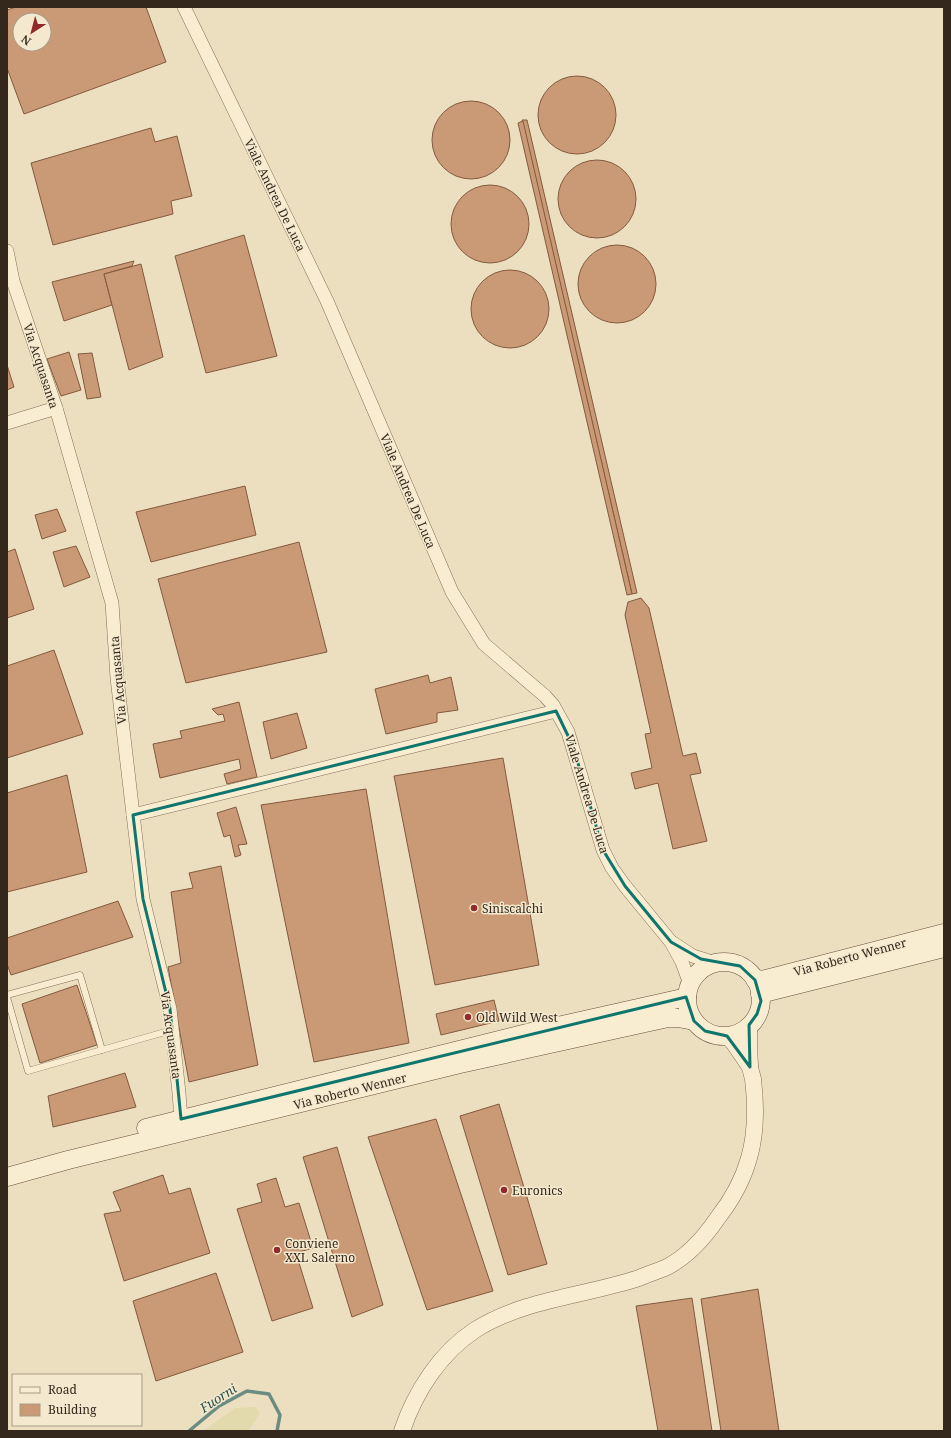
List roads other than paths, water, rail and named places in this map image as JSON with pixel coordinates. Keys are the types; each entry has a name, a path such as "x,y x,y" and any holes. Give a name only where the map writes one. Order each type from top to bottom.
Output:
{"main road":[{"name":"Via Roberto Wenner","path":"758,987 766,979 944,933"},
{"name":"Via Roberto Wenner","path":"758,987 944,948"},
{"path":"721,962 734,964 746,970 758,987 760,1008 749,1025 741,1032 726,1036 719,1035 705,1031 694,1021 689,1009 689,990 698,973 703,969 721,962"},
{"name":"Via Roberto Wenner","path":"7,1165 181,1119 531,1032 689,990"},
{"name":"Via Roberto Wenner","path":"7,1177 76,1158 460,1064 668,1018 694,1021"}],"street":[{"name":"Viale Andrea De Luca","path":"184,7 327,301 452,592 484,644 545,696 556,711 568,732 573,746 603,850 612,868 629,892 671,942"},
{"name":"Via Acquasanta","path":"7,251 12,280 56,408 112,603 117,678 143,899 170,1009 181,1119"},
{"path":"7,423 56,408"},
{"path":"133,815 556,711"},
{"path":"671,942 692,956 715,964"},
{"path":"671,942 682,962 689,990"},
{"path":"402,1431 412,1405 438,1364 462,1340 475,1330 492,1320 533,1305 616,1286 667,1267 693,1248 711,1228 732,1198 744,1174 750,1157 754,1111 753,1078 750,1067 749,1025"},
{"path":"726,1036 733,1042 750,1067"}],"lane":[{"path":"102,1050 80,974 7,996 28,1071 102,1050 172,1030"}],"waterway":[{"name":"Fuorni","path":"189,1431 219,1406 247,1391 269,1394 280,1415 277,1431"}],"place":[{"name":"Siniscalchi","path":"474,908"},
{"name":"Old Wild West","path":"468,1017"},
{"name":"Euronics","path":"504,1190"},
{"name":"Conviene XXL Salerno","path":"277,1250"}]}
